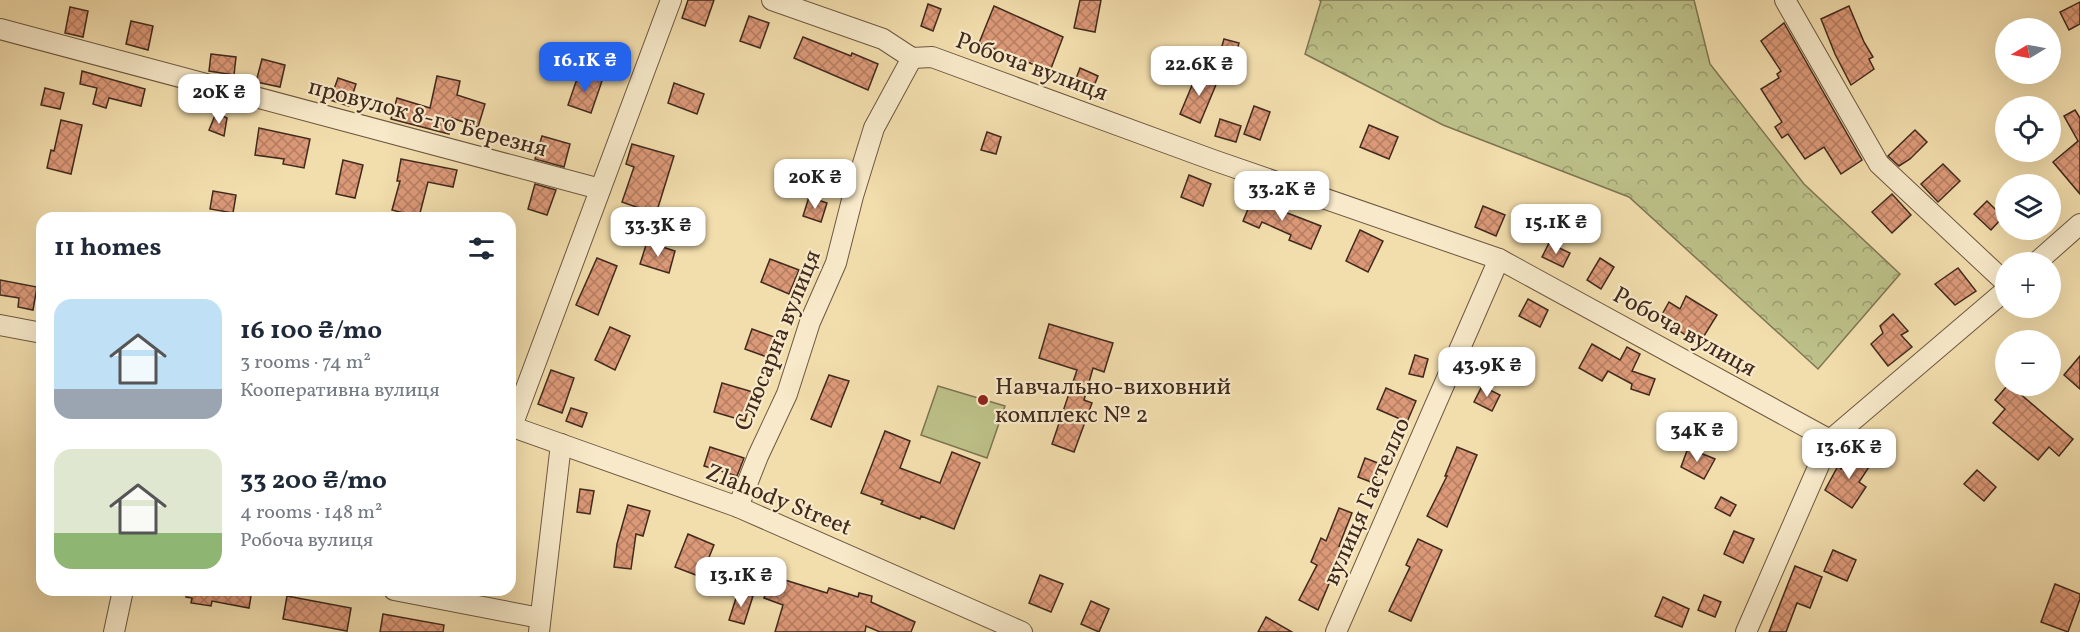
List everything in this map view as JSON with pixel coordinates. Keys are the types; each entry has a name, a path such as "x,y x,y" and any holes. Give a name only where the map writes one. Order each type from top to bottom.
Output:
{"street":[{"path":"516,413 671,0"},
{"name":"Робоча вулиця","path":"772,0 884,39 912,58 932,57 1213,160 1499,259 1830,440"},
{"path":"1785,0 1879,164 1995,273"},
{"name":"провулок 8-го Березня","path":"0,29 600,189"},
{"name":"Слюсарна вулиця","path":"738,507 758,456 787,394 810,322 836,263 853,196 874,129 912,58"},
{"path":"2048,252 2080,224"},
{"name":"вулиця Гастелло","path":"1336,632 1499,259"},
{"path":"1746,632 1830,440 1995,299"},
{"path":"0,325 36,332"},
{"name":"Zlahody Street","path":"516,428 738,507 1022,632"},
{"path":"419,596 540,625 561,444"},
{"path":"114,632 122,596"}],"green space":[{"path":"1319,0 1694,0 1710,64 1804,184 1900,274 1818,369 1629,197 1443,125 1305,54 1321,1"},
{"path":"938,386 1005,406 987,458 921,435"}],"building":[{"path":"688,0 714,0 705,26 682,18"},
{"path":"1080,0 1101,0 1095,32 1074,28"},
{"path":"2080,2 2080,24 2069,30 2060,12"},
{"path":"928,4 941,9 933,31 921,26"},
{"path":"994,6 1063,37 1050,71 979,43"},
{"path":"1849,6 1873,57 1869,59 1874,69 1851,85 1821,19"},
{"path":"70,7 88,11 83,37 65,33"},
{"path":"749,16 769,23 760,48 740,41"},
{"path":"131,21 153,26 148,50 126,44"},
{"path":"1784,23 1862,160 1841,174 1824,147 1805,159 1788,134 1782,138 1775,127 1782,122 1761,89 1779,78 1777,74 1781,71 1761,41"},
{"path":"803,37 878,64 868,90 794,58"},
{"path":"1224,39 1239,43 1235,57 1220,53"},
{"path":"211,54 236,57 234,75 209,71"},
{"path":"262,59 285,65 280,87 256,82"},
{"path":"1080,68 1098,76 1092,91 1074,84"},
{"path":"82,71 145,89 141,106 109,98 106,108 93,104 97,88 80,84"},
{"path":"1198,71 1218,80 1200,123 1180,114"},
{"path":"579,73 602,81 591,113 568,105"},
{"path":"437,76 460,81 457,95 485,104 478,127 452,118 449,134 391,119 397,98 430,108"},
{"path":"338,78 356,84 349,106 330,100"},
{"path":"674,83 704,94 697,114 668,103"},
{"path":"45,88 64,93 60,109 41,105"},
{"path":"1254,106 1270,112 1260,140 1244,134"},
{"path":"2075,110 2080,118 2080,194 2053,162 2061,162 2061,155 2078,141 2064,116"},
{"path":"216,113 227,118 224,136 209,130"},
{"path":"1220,119 1241,126 1236,142 1215,136"},
{"path":"61,120 82,125 71,174 47,168 51,150 54,151"},
{"path":"1369,125 1398,137 1389,159 1360,147"},
{"path":"259,128 310,139 304,168 283,164 284,159 255,155"},
{"path":"1915,130 1927,142 1910,159 1899,166 1888,156"},
{"path":"987,132 1001,137 996,154 981,150"},
{"path":"542,136 570,144 564,167 535,159"},
{"path":"632,144 674,156 656,214 622,202 634,167 626,164"},
{"path":"401,159 457,170 453,187 428,182 420,212 392,210 400,181 397,181"},
{"path":"343,160 363,165 355,198 336,194"},
{"path":"1943,164 1960,181 1938,202 1921,184"},
{"path":"1189,175 1211,184 1203,206 1181,197"},
{"path":"535,184 556,190 547,215 528,209"},
{"path":"213,191 236,195 233,212 210,209"},
{"path":"1892,194 1911,215 1892,233 1872,212"},
{"path":"1254,195 1278,206 1277,209 1321,226 1311,249 1289,240 1291,235 1262,222 1259,228 1243,221"},
{"path":"809,197 827,203 821,222 803,216"},
{"path":"1987,201 1995,209 1995,226 1991,230 1974,214"},
{"path":"1483,206 1505,215 1496,236 1475,227"},
{"path":"1360,230 1383,241 1368,272 1346,261"},
{"path":"647,242 675,251 669,273 640,264"},
{"path":"1549,243 1570,253 1563,267 1542,257"},
{"path":"597,258 617,266 598,315 576,305"},
{"path":"1600,258 1614,267 1601,289 1587,280"},
{"path":"770,259 799,270 789,294 761,282"},
{"path":"1958,268 1976,291 1955,305 1935,284"},
{"path":"0,280 36,287 33,310 18,307 19,298 0,295"},
{"path":"1686,296 1717,315 1699,344 1660,318 1669,302 1680,309"},
{"path":"1528,299 1548,310 1540,327 1519,316"},
{"path":"1893,314 1908,331 1901,335 1912,347 1888,366 1871,344 1883,333 1880,326"},
{"path":"1049,324 1113,343 1104,372 1093,368 1084,400 1092,403 1074,452 1052,444 1077,370 1039,358"},
{"path":"610,327 630,336 615,370 595,360"},
{"path":"752,329 774,337 767,357 745,349"},
{"path":"1592,344 1620,360 1627,347 1640,354 1632,371 1655,379 1649,395 1631,389 1632,384 1608,371 1602,381 1579,368"},
{"path":"1415,355 1428,359 1423,377 1409,374"},
{"path":"2080,356 2080,389 2064,375"},
{"path":"551,370 574,378 562,413 538,404"},
{"path":"829,375 849,381 831,427 811,419"},
{"path":"722,383 753,392 745,421 714,412"},
{"path":"1482,386 1500,395 1492,411 1474,402"},
{"path":"1386,388 1416,401 1407,422 1377,409"},
{"path":"1998,396 2023,396 2073,439 2059,456 2049,447 2038,460 1993,423 2005,409 1995,400"},
{"path":"571,408 587,413 582,427 566,421"},
{"path":"885,431 910,441 900,468 940,483 952,452 980,463 954,529 881,504 883,501 861,493"},
{"path":"710,447 744,458 737,476 704,466"},
{"path":"1457,447 1477,455 1447,527 1427,516 1447,476 1445,476"},
{"path":"1688,448 1715,459 1704,479 1681,467"},
{"path":"1854,451 1871,464 1859,482 1866,487 1852,508 1825,490 1838,466 1841,469"},
{"path":"1365,458 1383,465 1376,484 1358,477"},
{"path":"1977,470 1996,487 1984,501 1964,484"},
{"path":"580,489 594,491 590,514 577,512"},
{"path":"1721,497 1736,505 1730,516 1715,508"},
{"path":"628,505 650,511 643,536 636,534 631,569 614,567 617,544"},
{"path":"1339,508 1352,513 1339,546 1344,548 1318,610 1299,600 1317,565 1311,562 1321,538 1326,541"},
{"path":"1734,531 1754,539 1743,563 1724,554"},
{"path":"688,534 714,545 701,577 675,567"},
{"path":"1418,539 1442,550 1411,621 1389,611 1410,567 1406,565"},
{"path":"1833,550 1856,560 1847,581 1824,571"},
{"path":"1795,566 1822,577 1810,608 1797,603 1786,632 1769,632"},
{"path":"1040,575 1063,584 1051,612 1029,603"},
{"path":"772,576 827,593 829,588 858,597 859,593 872,596 871,602 915,622 911,632 880,632 866,626 865,632 775,632 783,605 764,598"},
{"path":"2055,584 2080,594 2068,632 2041,622"},
{"path":"738,592 753,596 744,624 729,620"},
{"path":"1704,595 1721,602 1715,617 1698,610"},
{"path":"251,596 249,608 212,601 211,606 191,603 192,598 186,597"},
{"path":"287,596 351,608 347,631 283,619"},
{"path":"1663,597 1689,609 1682,627 1655,616"},
{"path":"1091,601 1109,609 1099,632 1081,624"},
{"path":"383,614 444,625 443,632 380,632"},
{"path":"1266,617 1292,632 1258,632"}],"place":[{"name":"Навчально-виховний комплекс № 2","path":"983,400"}]}
